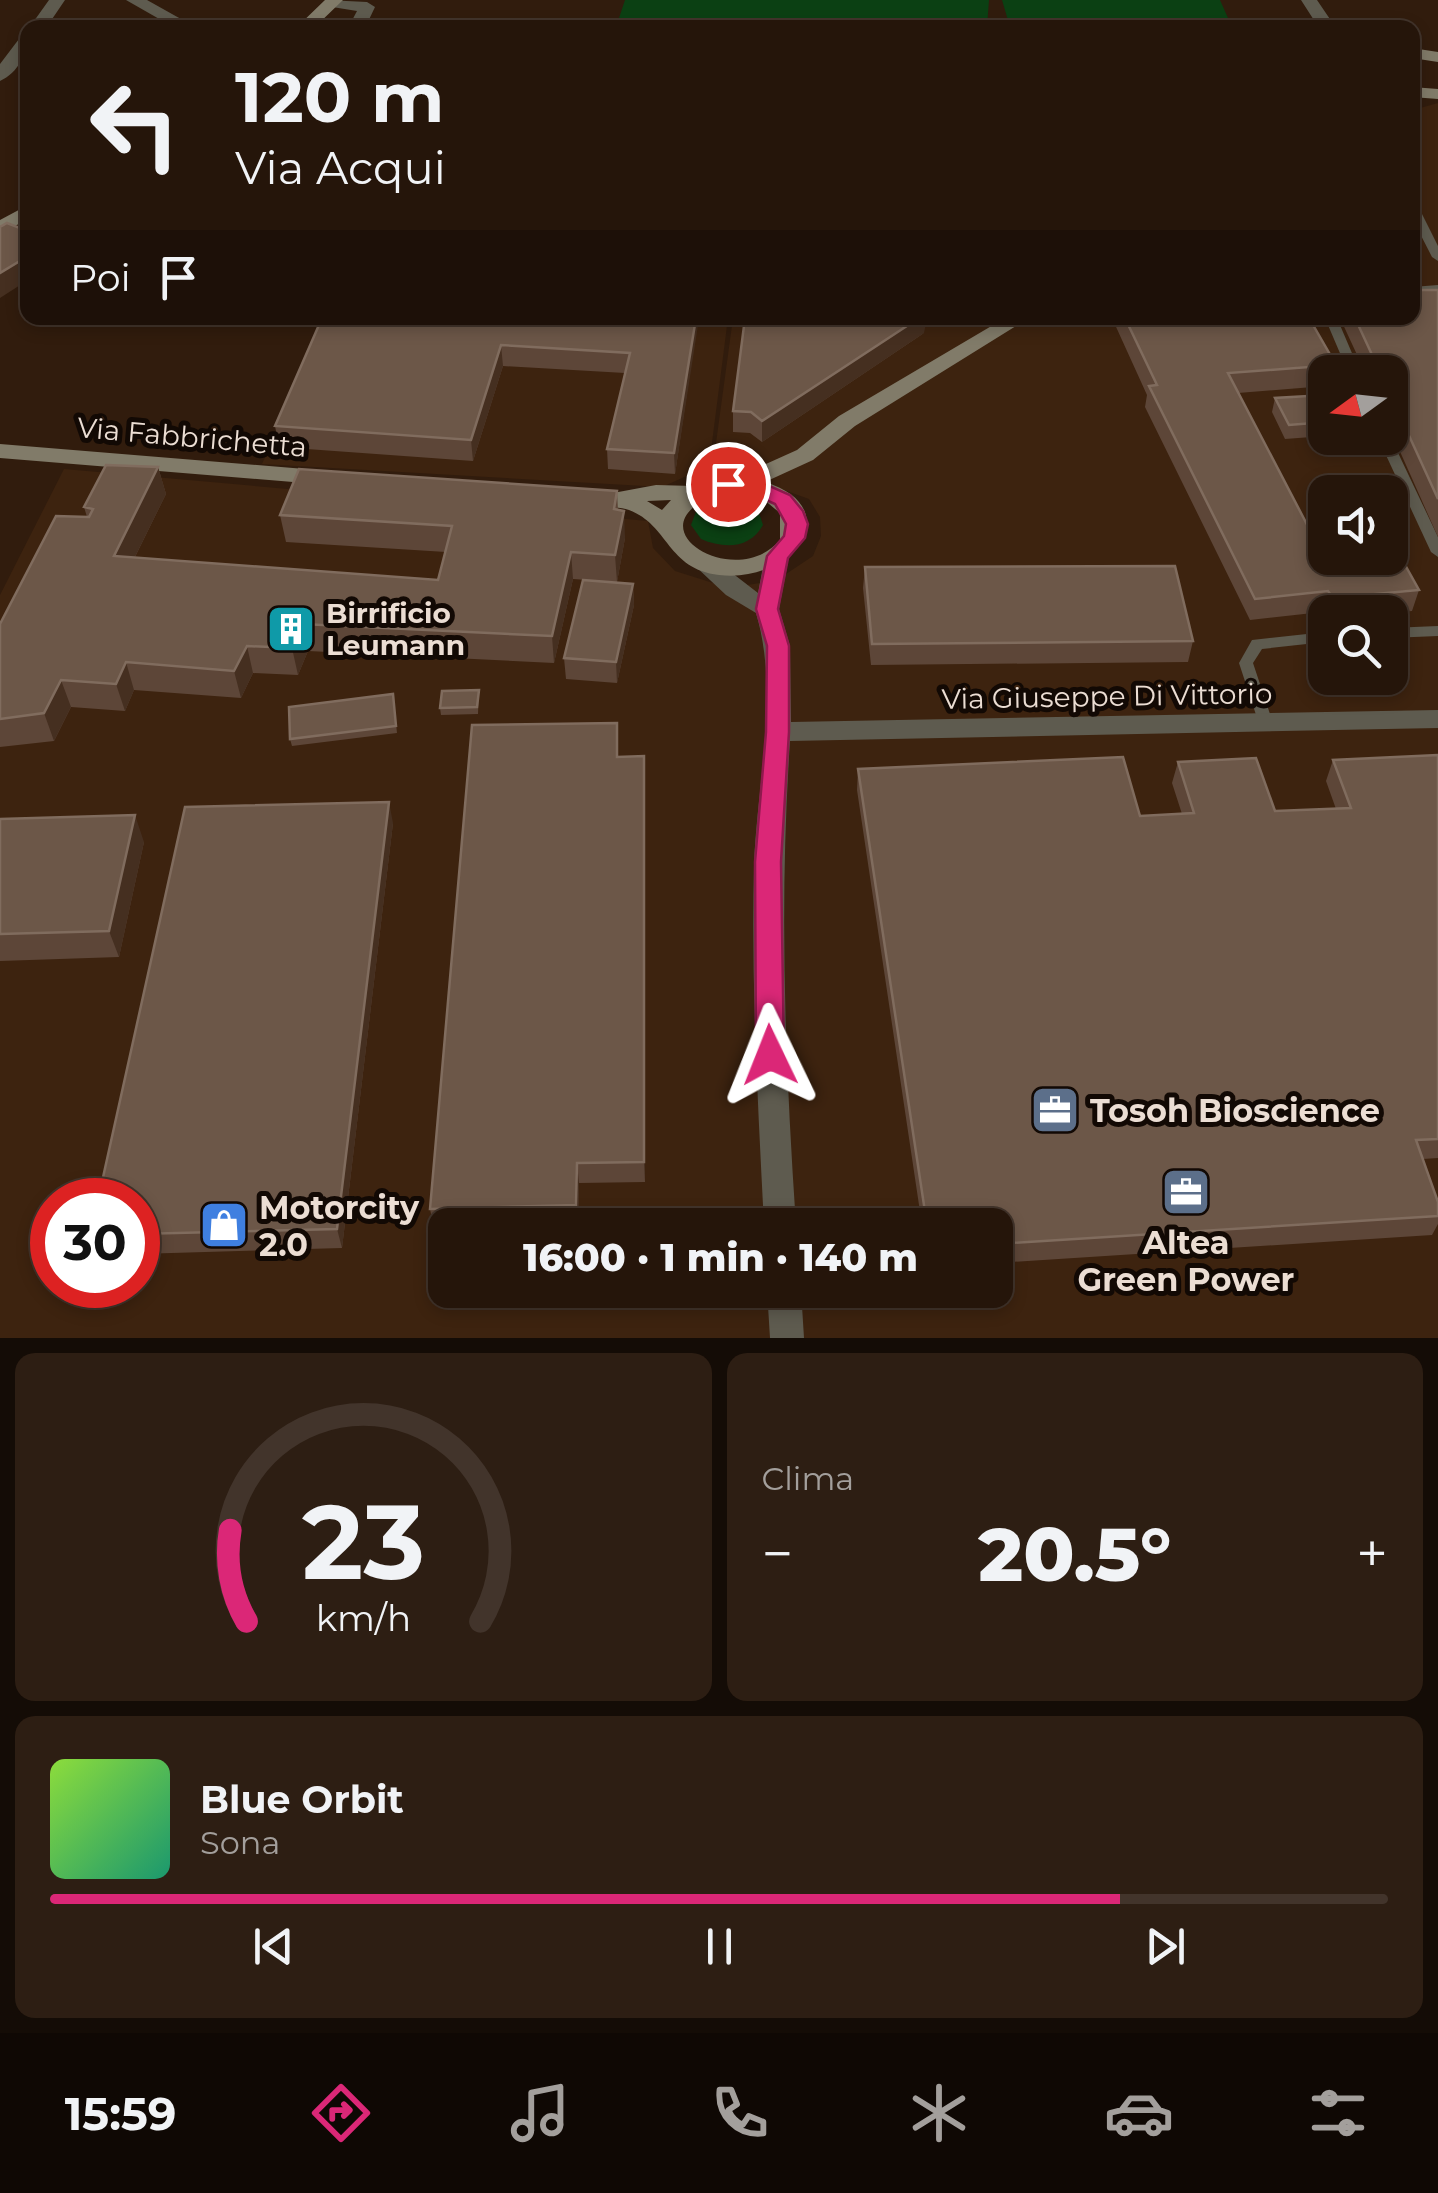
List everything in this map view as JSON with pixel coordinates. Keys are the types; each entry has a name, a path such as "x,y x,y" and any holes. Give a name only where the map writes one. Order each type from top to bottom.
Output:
{"street":[{"path":"42,20 58,0"},
{"path":"134,0 173,20"},
{"path":"313,20 333,2 367,7 360,20"},
{"path":"0,76 20,50"},
{"path":"739,484 805,455 848,422 1008,325"},
{"name":"Via Fabbrichetta","path":"0,451 360,480"},
{"path":"782,499 805,455"},
{"path":"706,565 752,567 777,556 794,538 797,524 793,511 782,499 766,490 739,484 710,486 678,503 670,516 674,544 767,609"},
{"path":"559,494 620,499 656,492 692,493"},
{"path":"620,499 649,511 669,526"},
{"path":"777,556 767,609 778,646 778,732 768,862 768,1021 779,1208"},
{"name":"Via Giuseppe Di Vittorio","path":"778,732 1438,719"},
{"path":"785,1308 787,1338"}],"lane":[{"path":"1420,222 1438,257"},
{"path":"1334,325 1347,355"},
{"path":"1392,455 1438,552"},
{"path":"1408,633 1438,631"},
{"path":"1265,723 1246,663 1256,644 1308,638"}],"shaded area":[{"path":"1438,103 1438,1338 0,1338 0,595 64,469 648,521 653,548 675,571 729,588 777,580 813,556 821,536 820,517 809,499 713,465 732,325 1420,325 1420,108"},
{"path":"325,325 727,325 709,466 662,487 262,464"}],"green space":[{"path":"625,0 989,0 988,20 618,20"},
{"path":"1002,0 1220,0 1229,20 1008,20"},
{"path":"728,499 758,510 763,525 758,533 736,545 701,539 691,525 697,509"}],"building":[{"path":"7,223 20,228 20,261 0,273 0,227"},
{"path":"1420,290 1438,290 1438,499 1408,433 1408,355 1372,355 1358,325 1420,325"},
{"path":"319,325 695,325 674,453 607,449 630,353 501,345 471,440 275,426"},
{"path":"744,325 908,325 762,421 751,412 733,411"},
{"path":"1128,325 1313,325 1330,355 1308,355 1308,367 1228,373 1308,526 1308,575 1408,575 1408,570 1419,590 1365,595 1331,595 1328,591 1255,599 1149,386 1157,385"},
{"path":"1308,396 1308,423 1289,425 1275,398"},
{"name":"Birrificio Leumann","path":"106,465 158,467 114,556 438,580 452,526 280,515 299,469 617,491 614,509 624,511 615,555 571,552 552,636 302,624 292,648 247,646 234,671 126,662 116,684 61,680 44,713 0,719 0,624 56,516 89,517 93,509 84,507"},
{"path":"1175,566 1193,641 872,644 865,567"},
{"path":"583,580 633,584 616,662 564,658"},
{"path":"479,690 477,707 440,708 442,691"},
{"path":"393,694 396,726 290,739 289,707"},
{"path":"617,723 617,757 644,756 644,1162 577,1163 576,1205 430,1208 472,725"},
{"path":"1438,755 1438,1139 1416,1140 1438,1202 1438,1216 1013,1243 1013,1208 924,1208 858,769 1123,757 1140,816 1194,813 1178,762 1256,758 1275,811 1351,808 1333,760"},
{"path":"389,802 337,1229 160,1233 160,1178 103,1178 185,807"},
{"path":"135,815 109,931 0,934 0,819"}],"place":[{"name":"Birrificio Leumann","path":"291,629"},
{"name":"Tosoh Bioscience","path":"1055,1110"},
{"name":"Altea Green Power","path":"1186,1192"},
{"name":"Motorcity 2.0","path":"224,1225"}],"route":[{"path":"728,484 749,485 782,499 793,511 797,524 794,538 777,556 767,609 778,646 778,732 768,862 770,1055"}]}
